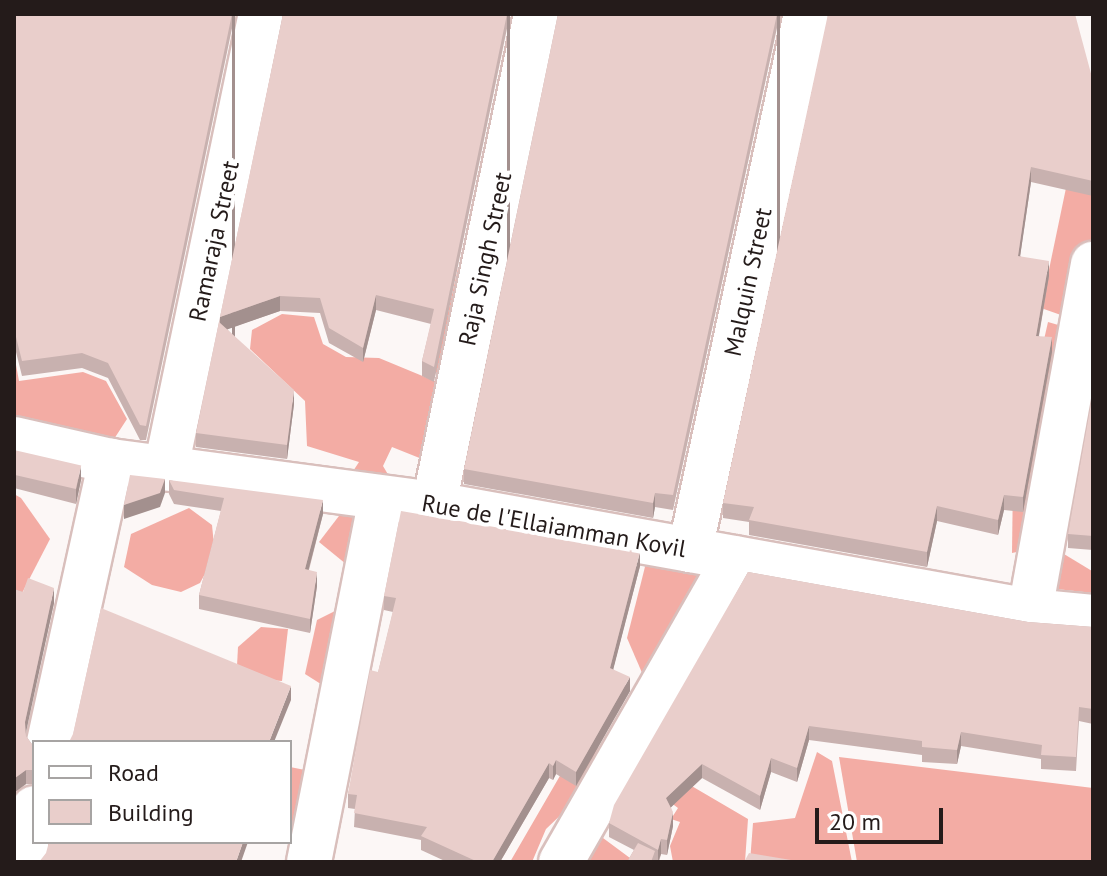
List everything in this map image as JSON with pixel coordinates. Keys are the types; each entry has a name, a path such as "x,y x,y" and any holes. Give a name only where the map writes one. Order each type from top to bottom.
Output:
{"street":[{"name":"Ramaraja Street","path":"166,468 261,14"},
{"name":"Raja Singh Street","path":"434,504 536,14"},
{"name":"Malquin Street","path":"690,550 806,14"},
{"path":"1030,611 1090,289"},
{"name":"Rue de l'Ellaiamman Kovil","path":"14,439 111,461 434,504 1030,611 1093,617"},
{"path":"49,740 111,461"},
{"path":"321,857 381,498"},
{"path":"561,862 735,558"},
{"path":"22,862 32,817"}],"shaded area":[{"path":"1086,92 1093,102 1093,229 1078,321 1041,308"},
{"path":"458,268 476,278 432,463 392,447 383,466 399,493 344,485 359,462 307,446 305,401 250,349 252,330 282,314 314,317 323,344 346,357 379,358 437,382 435,370"},
{"path":"1048,322 1072,329 1027,550 1012,553 1013,477"},
{"path":"14,354 19,381 83,372 106,381 127,419 103,456 14,433"},
{"path":"14,494 21,498 50,539 20,597 14,596"},
{"path":"352,499 368,511 357,573 319,542"},
{"path":"189,508 212,525 215,555 200,583 181,592 152,585 124,567 131,534"},
{"path":"1059,551 1092,571 1093,593 1047,588"},
{"path":"648,555 710,564 646,682 627,638"},
{"path":"347,605 335,693 305,674 317,620"},
{"path":"261,627 288,629 282,681 257,679 237,666 238,647"},
{"path":"579,743 598,748 568,808 546,829 532,862 510,862"},
{"path":"817,752 832,761 852,862 750,862 753,823 795,818"},
{"path":"637,754 748,819 745,862 673,862 670,846 680,822 671,819 678,808 666,799"},
{"path":"839,757 1093,788 1093,862 857,862"},
{"path":"292,767 305,770 304,831 292,840"},
{"path":"611,812 603,838 630,858 629,862 567,862"}],"building":[{"path":"14,14 232,14 146,426 140,425 108,363 82,353 22,361 14,329"},
{"path":"283,14 507,14 434,367 422,361 434,309 376,295 363,348 329,328 320,298 280,296 220,317"},
{"path":"558,14 777,14 673,495 655,493 653,503 464,469"},
{"path":"828,14 1075,14 1093,81 1093,181 1031,167 1018,256 1049,261 1036,336 1052,337 1023,497 1004,495 998,520 937,506 927,552 749,520 754,507 723,503"},
{"path":"219,322 294,390 287,445 196,433"},
{"path":"1093,392 1093,536 1068,534"},
{"path":"14,450 81,466 76,489 14,475"},
{"path":"130,475 165,479 160,493 124,505"},
{"path":"169,480 323,500 305,569 317,572 310,619 199,595 224,498 174,490"},
{"path":"401,511 640,552 610,668 630,677 576,772 556,760 553,766 549,763 492,862 478,862 421,836 427,827 354,813 357,795 348,794 370,670 378,672 396,598 384,596"},
{"path":"748,572 1028,622 1093,627 1093,709 1079,707 1076,757 1041,755 1042,745 961,732 957,750 922,747 922,741 809,726 797,768 771,758 760,796 702,764 666,798 673,812 667,840 661,839 658,850 609,823 614,805"},
{"path":"28,578 54,588 25,722 26,736 32,744 32,770 26,770 14,782 14,589 23,592"},
{"path":"101,608 291,686 270,740 70,740"},
{"path":"638,843 655,851 651,862 627,862"},
{"path":"48,844 242,844 236,862 39,862"},
{"path":"749,853 803,862 744,862"}]}
